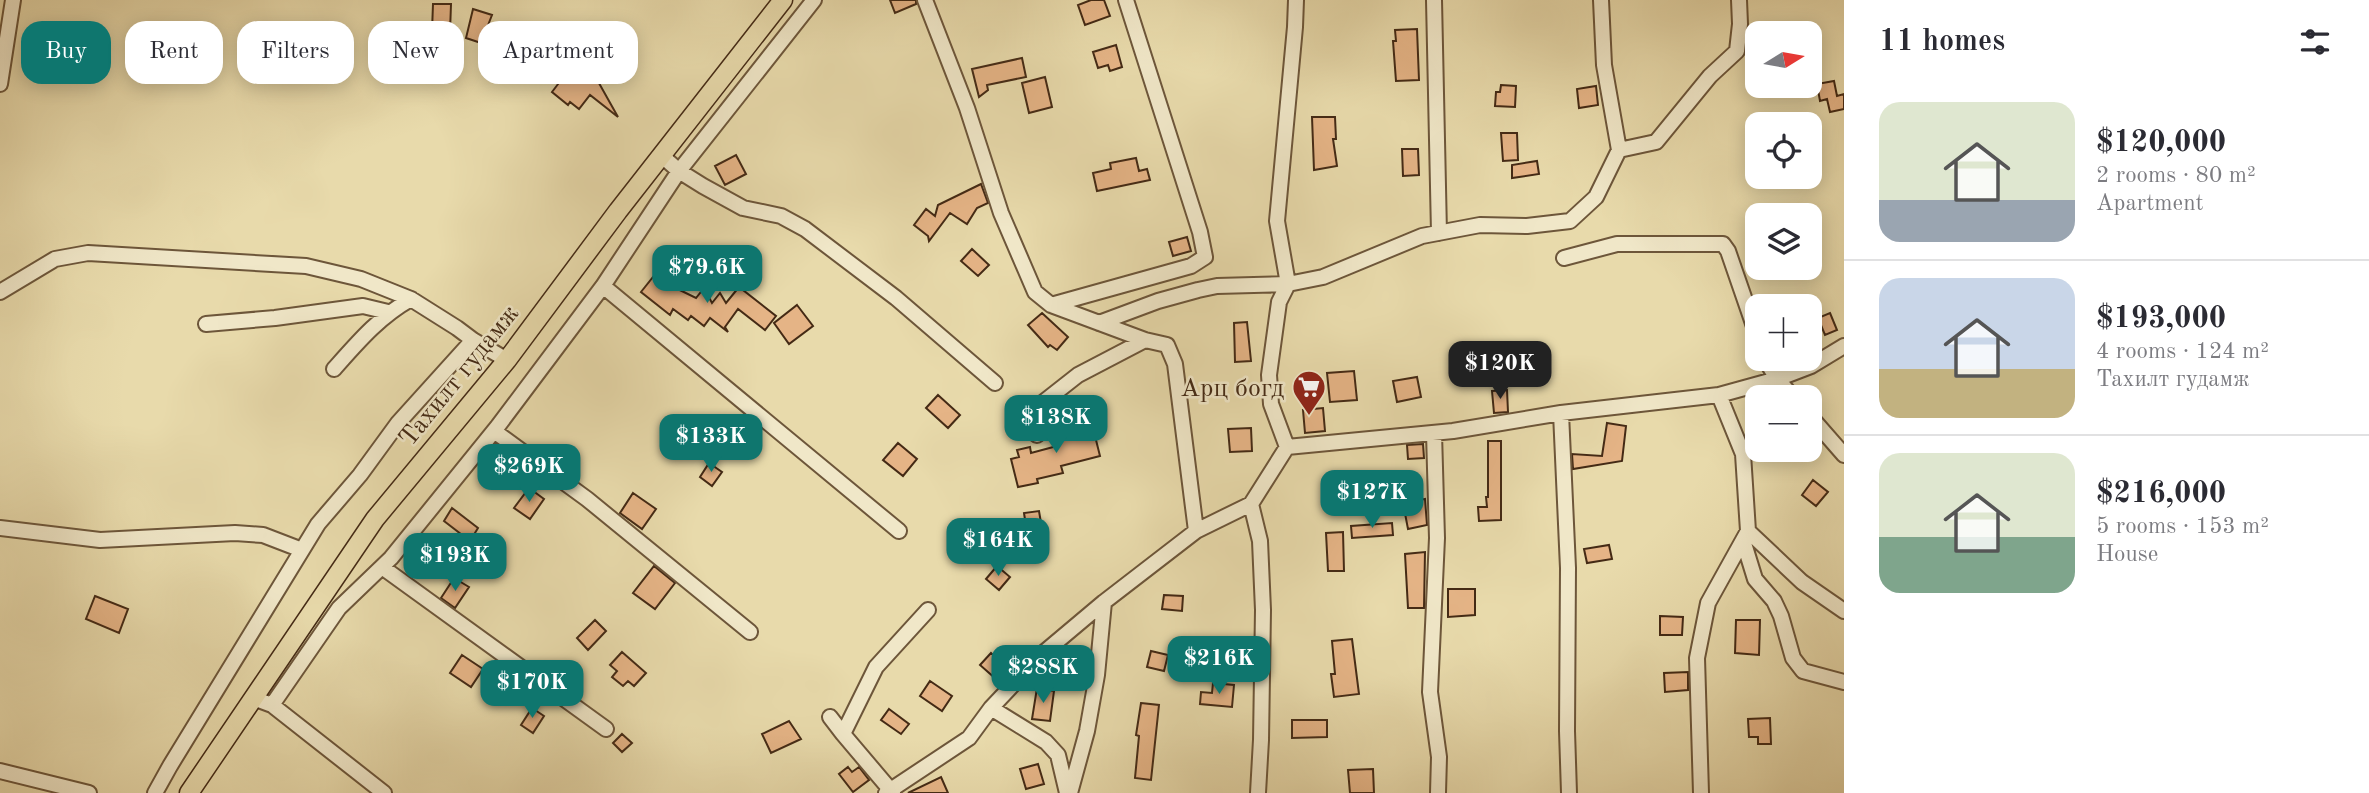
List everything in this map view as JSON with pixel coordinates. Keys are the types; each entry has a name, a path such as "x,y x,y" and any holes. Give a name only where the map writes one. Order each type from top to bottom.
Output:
{"main road":[{"name":"Тахилт гудамж","path":"189,793 375,519 507,360 661,155 783,0"}],"street":[{"path":"0,84 13,0"},
{"path":"272,705 340,608 382,567 494,431 603,286 678,170 814,0"},
{"path":"925,0 967,108 1001,213 1035,292 1051,305 1145,340 1167,345 1175,364 1196,531"},
{"path":"1051,305 1191,266 1205,257 1200,232 1126,0"},
{"path":"1287,447 1271,404 1269,375 1279,302 1288,284 1277,221 1296,27 1296,0"},
{"path":"1434,0 1439,233"},
{"path":"1099,323 1158,301 1217,286 1288,284 1323,277 1412,240 1439,233 1480,225 1527,226 1570,220 1596,197 1619,149 1604,65 1601,0"},
{"path":"1619,149 1656,142 1710,76 1737,51 1739,0"},
{"path":"661,155 678,170 743,208 780,216 804,229 896,298 995,383"},
{"path":"1564,258 1618,244 1723,244 1728,251 1745,300"},
{"path":"0,292 55,259 88,253 306,266 361,279 411,299 507,360"},
{"path":"603,286 899,531"},
{"path":"334,369 388,312 411,299"},
{"path":"206,324 363,306 388,312"},
{"path":"155,793 318,524 360,475 398,423 473,340"},
{"path":"1037,435 1022,419 1077,376 1145,340"},
{"path":"1287,447 1434,433 1561,413 1720,395 1811,366 1844,346"},
{"path":"1772,371 1782,385"},
{"path":"1720,395 1743,454 1746,536 1755,579 1774,601 1793,658 1803,671 1844,682"},
{"path":"1561,413 1568,568 1569,793"},
{"path":"1822,430 1844,455"},
{"path":"494,431 587,499 750,632"},
{"path":"1434,433 1437,538 1430,692 1439,757 1438,793"},
{"path":"830,717 890,792 969,738 992,708 1041,655 1104,602 1196,531 1251,504 1287,447"},
{"path":"1251,504 1260,541 1263,610 1258,793"},
{"path":"0,528 100,540 235,533 263,535 302,550"},
{"path":"1746,536 1802,582 1844,611"},
{"path":"1701,793 1697,658 1708,603 1746,536"},
{"path":"382,567 606,729"},
{"path":"1068,793 1087,731 1097,675 1104,602"},
{"path":"843,734 876,667 928,610"},
{"path":"253,698 272,705 384,793"},
{"path":"992,708 1046,742 1058,755 1068,793"},
{"path":"0,771 89,793"}],"building":[{"path":"890,0 916,0 916,4 895,13"},
{"path":"1091,0 1104,0 1110,16 1085,25 1078,5"},
{"path":"433,4 451,4 450,21 432,21"},
{"path":"473,9 492,15 490,21 478,21 478,42 466,38"},
{"path":"1417,29 1419,80 1396,81 1393,41 1396,41 1395,30"},
{"path":"1116,45 1122,67 1110,71 1108,65 1098,68 1093,52"},
{"path":"1022,58 1026,77 987,85 988,90 979,97 972,69"},
{"path":"1045,77 1052,107 1029,113 1022,83"},
{"path":"1834,81 1837,96 1844,94 1844,109 1830,112 1827,99 1820,101 1822,83"},
{"path":"558,84 599,84 618,117 590,95 579,109 570,102 568,105 552,92"},
{"path":"1501,85 1516,86 1515,107 1495,106 1496,92 1500,92"},
{"path":"1596,86 1598,105 1579,108 1577,89"},
{"path":"1312,117 1335,117 1336,139 1333,139 1337,166 1314,170"},
{"path":"1501,133 1517,133 1518,160 1503,161"},
{"path":"1402,149 1418,149 1419,175 1403,176"},
{"path":"736,155 746,174 725,185 715,166"},
{"path":"1136,158 1139,171 1147,169 1150,180 1097,191 1093,173 1111,169 1110,163"},
{"path":"1537,161 1539,174 1512,178 1512,165"},
{"path":"981,184 988,203 977,208 967,224 950,213 929,241 928,236 914,225 926,209 935,216 938,205"},
{"path":"1187,237 1191,251 1173,256 1169,242"},
{"path":"972,249 989,265 978,276 961,261"},
{"path":"653,277 696,298 704,288 712,303 720,293 726,303 739,287 776,316 765,330 738,309 725,327 728,332 710,318 704,326 691,316 688,320 673,309 670,315 641,292"},
{"path":"797,305 813,326 789,344 774,323"},
{"path":"1042,313 1068,337 1057,350 1050,345 1048,347 1028,325"},
{"path":"1830,313 1837,330 1825,335 1822,316"},
{"path":"1247,322 1251,361 1235,362 1234,323"},
{"path":"1543,355 1548,374 1534,378 1530,359"},
{"path":"1354,371 1357,400 1330,402 1327,373"},
{"path":"1417,377 1421,397 1397,402 1393,381"},
{"path":"1507,390 1508,412 1494,413 1492,391"},
{"path":"938,395 960,415 948,428 926,408"},
{"path":"1077,408 1085,434 1094,432 1100,456 1061,466 1063,473 1037,479 1038,483 1018,487 1011,459 1019,457 1017,450 1030,447 1031,453 1057,446 1056,442 1074,437 1066,411"},
{"path":"1323,408 1325,431 1305,433 1303,410"},
{"path":"1607,423 1626,426 1622,461 1573,469 1572,454 1602,456"},
{"path":"1251,428 1252,451 1230,452 1228,429"},
{"path":"1488,441 1501,441 1501,520 1479,521 1478,507 1487,507"},
{"path":"898,443 917,459 903,476 883,460"},
{"path":"1423,444 1424,458 1408,459 1407,445"},
{"path":"709,463 722,472 712,486 700,477"},
{"path":"1813,480 1828,492 1816,506 1802,495"},
{"path":"529,488 544,499 530,519 514,508"},
{"path":"633,493 656,509 642,529 620,513"},
{"path":"1425,499 1427,525 1408,529 1403,503"},
{"path":"452,508 478,528 470,541 444,521"},
{"path":"1039,511 1041,523 1026,526 1024,513"},
{"path":"1392,523 1393,535 1352,538 1351,526"},
{"path":"1343,532 1344,571 1328,571 1326,533"},
{"path":"1609,545 1612,559 1587,563 1584,549"},
{"path":"1425,552 1424,608 1408,608 1405,554"},
{"path":"654,566 675,583 655,609 633,593"},
{"path":"997,566 1010,577 999,590 986,579"},
{"path":"454,578 469,587 455,608 441,598"},
{"path":"1448,589 1475,589 1475,615 1448,617"},
{"path":"1164,595 1183,596 1182,611 1162,609"},
{"path":"95,596 128,609 119,633 86,619"},
{"path":"1660,616 1683,617 1682,635 1660,635"},
{"path":"595,620 606,631 588,650 577,638"},
{"path":"1736,620 1760,620 1759,655 1735,653"},
{"path":"1352,639 1359,694 1334,697 1331,674 1335,674 1332,641"},
{"path":"1151,651 1168,655 1164,671 1147,667"},
{"path":"622,652 646,673 634,686 628,681 623,686 612,677 617,671 610,665"},
{"path":"991,653 1006,667 996,679 980,665"},
{"path":"1068,653 1089,656 1088,673 1066,669"},
{"path":"462,655 483,669 471,687 450,673"},
{"path":"1688,672 1688,690 1665,692 1664,673"},
{"path":"930,681 952,696 942,711 920,696"},
{"path":"1213,683 1234,685 1232,707 1200,704 1201,692 1212,693"},
{"path":"1037,688 1054,691 1050,721 1032,719"},
{"path":"1141,703 1159,705 1151,780 1135,778 1139,736 1136,735"},
{"path":"532,708 544,716 533,733 521,725"},
{"path":"889,709 909,724 901,734 881,720"},
{"path":"1770,718 1771,744 1758,744 1758,737 1749,737 1748,719"},
{"path":"1292,720 1327,720 1327,737 1292,738"},
{"path":"789,721 801,739 771,753 762,734"},
{"path":"622,734 632,743 622,752 613,743"},
{"path":"1038,764 1044,784 1026,789 1020,769"},
{"path":"848,767 852,772 859,767 869,780 853,792 839,774"},
{"path":"1373,769 1374,793 1350,793 1348,770"},
{"path":"941,777 948,793 908,793"}],"place":[{"name":"Арц богд","path":"1309,417"}]}
